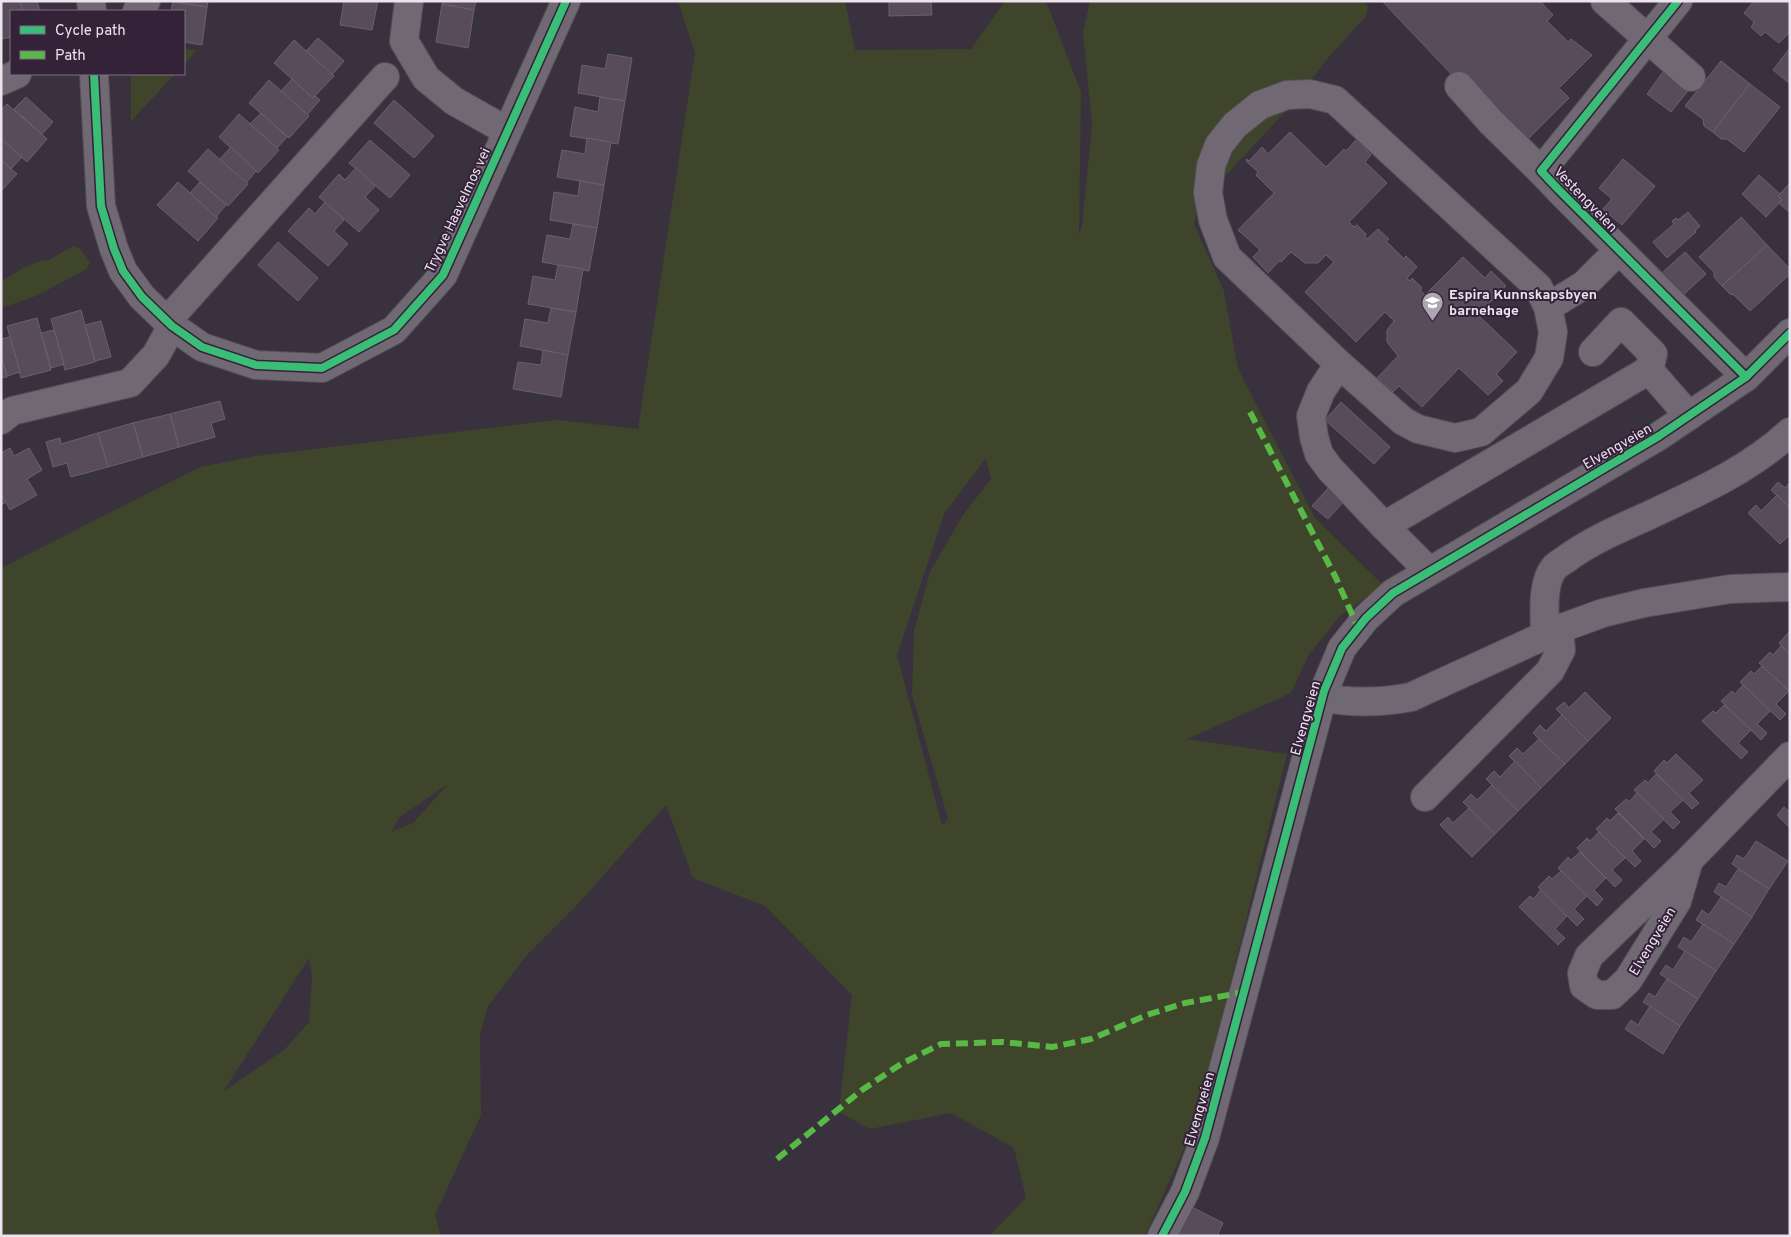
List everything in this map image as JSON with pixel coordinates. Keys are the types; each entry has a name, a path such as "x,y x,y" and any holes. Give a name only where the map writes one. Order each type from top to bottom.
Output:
{"street":[{"path":"409,1 404,41 426,78 454,101 507,132"},
{"name":"Trygve Haavelmos vei","path":"94,75 101,206 123,272 142,297 170,323 202,347 256,365 322,368 394,330 443,275 566,1"},
{"path":"1605,1 1692,77"},
{"name":"Vestengveien","path":"1541,170 1678,1"},
{"path":"1,81 16,75"},
{"path":"1,420 12,412 130,383 156,355 170,323 386,77"},
{"name":"Vestengveien","path":"1459,86 1491,122 1541,170 1746,378"},
{"path":"1310,94 1335,100 1538,287 1548,307 1553,332 1549,358 1529,391 1481,432 1455,438 1418,429 1403,421 1339,364 1227,257 1213,220 1208,193 1210,166 1219,145 1235,125 1260,105 1287,95 1310,94"},
{"path":"1548,307 1584,285 1618,250"},
{"path":"1384,526 1649,370 1653,354 1621,322 1593,352"},
{"name":"Elvengveien","path":"1162,1236 1185,1192 1205,1138 1322,698 1342,648 1366,618 1393,593 1690,416 1746,378 1790,333"},
{"path":"1339,364 1321,391 1310,416 1319,454 1330,469 1429,571"},
{"path":"1649,370 1690,416"},
{"path":"1425,796 1550,671 1561,650 1552,632 1545,597 1548,581 1554,568 1576,552 1616,530 1693,495 1742,467 1772,449 1790,432"},
{"name":"Elvengveien","path":"1322,698 1346,702 1387,702 1412,697 1552,632 1603,613 1678,596 1736,588 1790,588"},
{"name":"Elvengveien","path":"1690,860 1676,901 1628,980 1612,995 1597,995 1584,986 1582,973 1589,956 1690,860 1790,756"}],"green space":[{"path":"678,1 845,1 855,50 971,49 1005,1 1046,1 1081,92 1079,235 1082,225 1092,125 1083,32 1090,1 1364,1 1368,6 1366,16 1329,57 1296,100 1199,204 1194,224 1224,291 1237,364 1242,377 1315,518 1383,585 1339,617 1308,656 1291,693 1187,739 1287,754 1197,1119 1145,1236 989,1236 1026,1198 1014,1148 951,1113 870,1129 839,1112 852,995 765,906 693,878 666,805 579,903 527,955 488,1006 480,1035 481,1115 435,1215 441,1236 1,1236 1,568 200,467 256,456 557,420 638,429 695,53","holes":["986,458 991,479 963,515 930,572 914,631 912,695 948,818 942,825 897,655 944,514","448,784 413,823 391,832 400,817","309,958 312,977 309,1022 285,1049 223,1092"]},
{"path":"185,49 197,50 185,64"},
{"path":"131,75 174,75 131,121"},
{"path":"73,246 79,248 90,263 87,269 36,296 1,308 1,282 23,268 42,260 47,261"}],"building":[{"path":"1,1 20,1 23,10 10,10 10,37 1,39"},
{"path":"20,1 37,1 40,10 23,10"},
{"path":"173,1 208,1 207,7"},
{"path":"344,1 378,1 372,30 340,25"},
{"path":"443,1 476,1 474,10 442,4"},
{"path":"889,1 931,1 932,15 889,16"},
{"path":"1382,1 1540,1 1553,15 1547,21 1568,42 1571,39 1592,55 1559,88 1569,98 1521,146 1509,121 1499,110 1492,117"},
{"path":"1754,1 1790,1 1790,32 1779,43 1765,32 1761,36 1751,27 1754,22 1744,13"},
{"path":"173,2 207,7 202,45 185,42 185,10 171,10"},
{"path":"442,4 474,10 468,48 436,42"},
{"path":"318,38 344,61 332,75 306,51"},
{"path":"294,40 334,76 313,98 274,63"},
{"path":"1790,50 1790,84 1773,70"},
{"path":"608,54 632,58 625,101 578,93 582,65 605,69"},
{"path":"1721,61 1750,84 1713,132 1704,126 1703,119 1685,106"},
{"path":"1666,68 1691,87 1671,112 1647,94"},
{"path":"292,79 313,98 315,96 320,100 307,115 281,91"},
{"path":"269,80 309,116 289,138 249,103"},
{"path":"1750,84 1780,107 1744,152 1727,139 1721,139 1713,132"},
{"path":"26,97 53,122 42,134 14,109"},
{"path":"600,97 625,101 618,144 570,136 575,107 598,112"},
{"path":"394,100 434,136 414,158 374,123"},
{"path":"7,104 47,139 27,162 1,139 1,110"},
{"path":"261,113 287,137 277,148 250,124"},
{"path":"239,114 279,150 258,173 219,137"},
{"path":"1290,132 1326,167 1344,149 1346,151 1357,139 1371,155 1365,162 1387,183 1349,222 1354,227 1357,225 1366,234 1367,239 1378,229 1389,239 1386,241 1404,259 1406,256 1417,267 1407,278 1410,281 1412,278 1422,288 1420,290 1425,295 1463,257 1485,278 1491,271 1506,286 1478,315 1517,352 1496,374 1503,381 1488,395 1459,368 1422,407 1399,386 1393,392 1377,378 1398,356 1387,342 1387,330 1394,321 1385,312 1356,342 1305,292 1334,262 1326,255 1318,263 1305,263 1291,252 1268,273 1253,257 1260,250 1238,230 1274,193 1256,175 1258,172 1246,161 1247,159 1249,161 1262,147 1268,154"},
{"path":"587,138 611,142 604,185 557,177 562,150 585,154"},
{"path":"1,139 22,157 11,169 1,160"},
{"path":"370,140 410,175 390,198 349,163"},
{"path":"231,147 256,171 246,183 220,159"},
{"path":"208,149 248,184 228,206 188,171"},
{"path":"1623,159 1655,186 1622,225 1603,209 1612,199 1599,188"},
{"path":"1,160 17,174 1,191"},
{"path":"356,168 375,186 365,197 379,210 359,232 319,197 339,174 345,180"},
{"path":"1759,175 1780,194 1778,196 1782,200 1766,217 1742,194"},
{"path":"580,181 604,185 597,228 550,220 554,192 578,196"},
{"path":"178,182 218,218 198,241 157,205"},
{"path":"200,182 226,205 216,217 190,193"},
{"path":"1790,183 1790,213 1779,203 1782,200 1778,196"},
{"path":"325,202 344,220 334,231 348,244 328,266 288,231 309,208 315,214"},
{"path":"1688,212 1700,226 1696,232 1667,258 1653,242 1674,224 1672,221 1676,218 1678,220"},
{"path":"1741,217 1767,245 1722,286 1714,277 1714,272 1699,257"},
{"path":"573,224 597,228 589,271 542,262 547,235 570,239"},
{"path":"278,242 318,278 298,301 258,265"},
{"path":"1767,245 1790,269 1790,274 1750,311 1722,286"},
{"path":"1685,252 1706,274 1683,295 1662,273"},
{"path":"558,265 583,269 576,312 528,304 533,276 555,280"},
{"path":"551,308 576,312 568,355 520,346 525,319 548,323"},
{"path":"81,310 95,362 65,370 51,319"},
{"path":"37,318 51,370 21,378 7,326"},
{"path":"101,321 111,357 95,361 85,325"},
{"path":"54,330 64,364 51,368 41,333"},
{"path":"10,337 20,372 7,376 1,356 1,339"},
{"path":"543,350 568,355 561,397 513,389 518,362 541,365"},
{"path":"1,356 7,377 1,378"},
{"path":"220,401 225,419 211,423 215,437 179,447 170,414"},
{"path":"1341,402 1390,447 1374,464 1325,420"},
{"path":"170,414 179,447 143,457 133,423"},
{"path":"133,423 143,457 108,467 98,433"},
{"path":"98,433 108,467 71,477 67,463 53,467 46,442 60,438 61,444"},
{"path":"10,448 14,456 29,448 42,470 27,479 37,495 10,510 1,494 1,453"},
{"path":"1778,482 1785,488 1790,482 1790,508 1771,490"},
{"path":"1329,487 1344,501 1328,519 1312,506"},
{"path":"1,494 6,502 1,505"},
{"path":"1777,495 1790,508 1790,535 1780,544 1748,513 1756,505 1761,511"},
{"path":"1790,633 1790,654 1779,643"},
{"path":"1781,646 1790,654 1790,692 1759,663 1770,652 1773,655"},
{"path":"1762,666 1789,691 1776,704 1786,714 1780,720 1740,682 1751,671 1754,674"},
{"path":"1743,685 1770,711 1757,724 1767,733 1761,740 1721,701 1732,691 1735,694"},
{"path":"1585,692 1611,718 1588,741 1556,709 1564,702 1569,708"},
{"path":"1724,705 1751,730 1738,743 1748,752 1741,759 1702,721 1713,711 1716,713"},
{"path":"1562,715 1588,741 1565,764 1533,733 1540,725 1546,731"},
{"path":"1539,739 1565,764 1541,788 1509,756 1517,748 1523,754"},
{"path":"1676,754 1703,780 1689,793 1699,803 1692,809 1654,771 1664,760 1667,763"},
{"path":"1515,761 1541,788 1518,811 1486,779 1494,771 1500,777"},
{"path":"1656,774 1683,800 1670,812 1680,822 1673,829 1634,790 1645,780 1648,783"},
{"path":"1492,785 1518,811 1495,834 1463,802 1471,794 1477,800"},
{"path":"1637,793 1664,819 1651,832 1661,841 1654,848 1615,809 1626,799 1629,802"},
{"path":"1784,807 1790,812 1790,828 1777,815"},
{"path":"1469,808 1495,834 1472,857 1440,825 1448,817 1453,823"},
{"path":"1618,813 1644,839 1632,851 1641,861 1635,867 1596,829 1607,818 1610,821"},
{"path":"1599,832 1625,858 1612,870 1622,880 1615,887 1577,848 1587,838 1590,841"},
{"path":"1756,841 1788,861 1769,889 1732,864 1737,855 1744,859"},
{"path":"1580,852 1606,878 1594,890 1603,899 1597,906 1558,868 1568,857 1571,860"},
{"path":"1738,869 1769,889 1752,917 1714,892 1719,883 1726,887"},
{"path":"1561,871 1587,896 1574,909 1584,919 1577,926 1538,887 1549,876 1552,879"},
{"path":"1541,890 1567,916 1555,929 1565,938 1558,945 1519,907 1530,896 1533,899"},
{"path":"1721,897 1752,917 1734,944 1696,920 1702,910 1709,915"},
{"path":"1703,924 1734,944 1716,971 1678,947 1684,937 1691,942"},
{"path":"1685,951 1716,971 1698,999 1660,974 1666,965 1673,970"},
{"path":"1667,979 1698,999 1680,1026 1643,1002 1649,993 1655,997"},
{"path":"1650,1006 1680,1026 1663,1054 1625,1029 1631,1020 1638,1025"},
{"path":"1188,1205 1223,1223 1217,1236 1173,1236"}],"marked path":[{"path":"1250,412 1336,578 1358,628"},
{"path":"777,1159 862,1090 901,1064 941,1044 1003,1042 1052,1047 1091,1039 1147,1015 1185,1003 1245,992"}],"cycle path":[{"path":"94,75 101,206 123,271 142,297 172,326 202,347 256,365 322,368 394,330 443,275 566,1"},
{"path":"1678,1 1541,171 1746,377"},
{"path":"1162,1236 1185,1192 1205,1138 1324,691 1342,648 1366,618 1393,593 1659,436 1746,377 1790,333"}],"place":[{"name":"Espira Kunnskapsbyen barnehage","path":"1433,321"}]}
